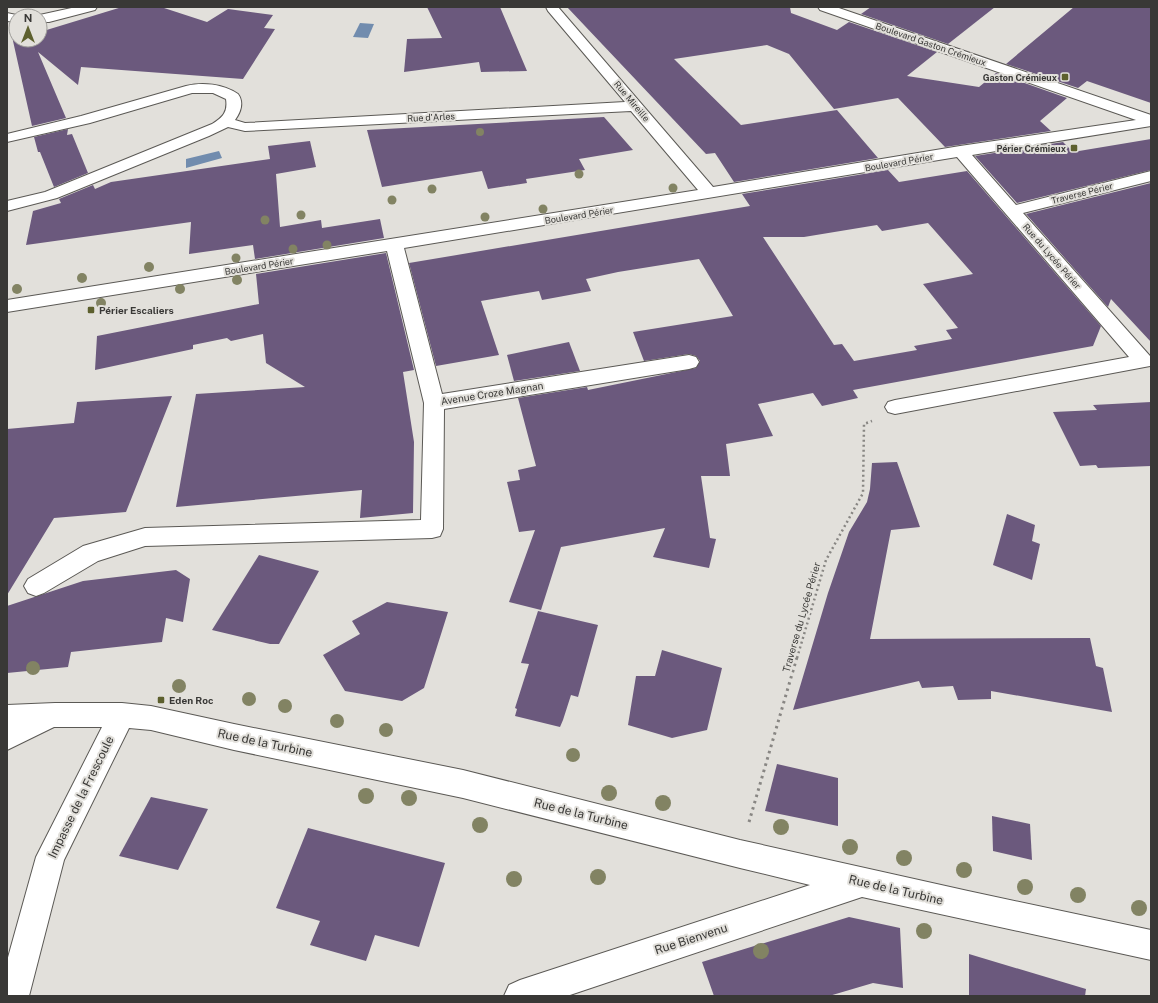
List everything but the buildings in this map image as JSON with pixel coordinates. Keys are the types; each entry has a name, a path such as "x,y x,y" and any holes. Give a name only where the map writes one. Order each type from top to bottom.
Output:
{"street":[{"path":"48,18 91,7"},
{"name":"Boulevard Gaston Crémieux","path":"824,7 1151,121"},
{"name":"Rue Mireille","path":"552,8 710,194"},
{"path":"7,138 85,120 191,89 208,88 224,90 234,97 235,106 233,114 227,122 204,133 51,195 7,206"},
{"name":"Rue d'Arles","path":"227,122 245,127 636,106"},
{"name":"Boulevard Périer","path":"7,306 710,194 960,151 1151,121"},
{"name":"Rue du Lycée Périer","path":"960,151 1012,211 1147,360"},
{"name":"Traverse Périer","path":"1012,211 1151,176"},
{"name":"Avenue Croze Magnan","path":"394,244 434,403 688,362"},
{"name":"Rue du Lycée Périer","path":"895,407 1147,360"},
{"path":"36,586 92,554 145,538 432,529 434,403"},
{"path":"7,737 55,715"},
{"name":"Rue de la Turbine","path":"7,717 122,715 151,718 234,737 463,784 740,854 968,906 1151,945"},
{"name":"Impasse de la Frescoule","path":"13,996 50,857 122,715"},
{"name":"Rue Bienvenu","path":"520,996 862,882"}],"path":[{"name":"Traverse du Lycée Périer","path":"740,854 826,560 863,493 864,424 893,413 895,407"}],"water":[{"path":"360,23 374,24 368,38 353,37"},
{"path":"219,151 222,158 186,168 186,159"}],"place":[{"name":"Gaston Crémieux","path":"1065,77"},
{"name":"Périer Crémieux","path":"1074,148"},
{"name":"Périer Escaliers","path":"91,310"},
{"name":"Eden Roc","path":"161,700"}]}
